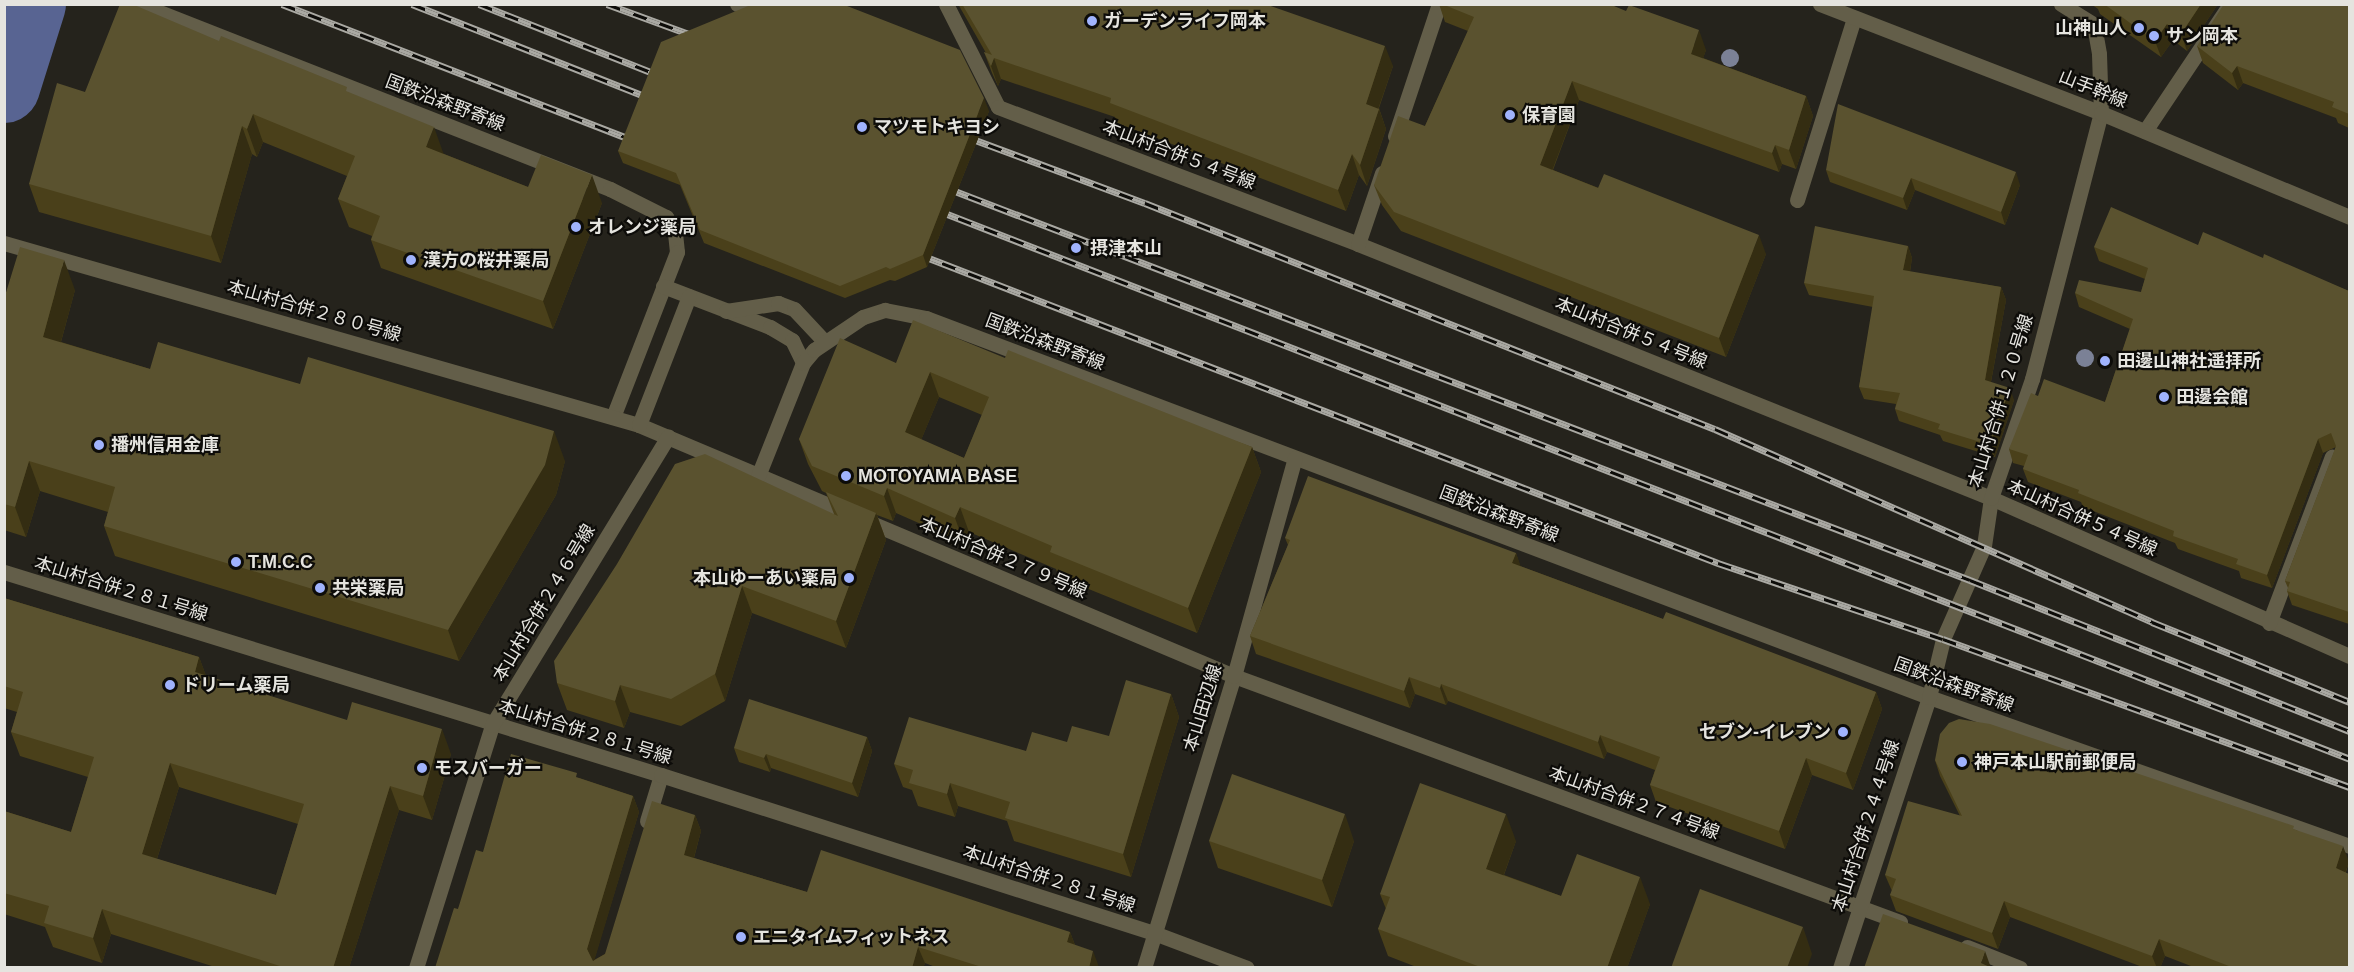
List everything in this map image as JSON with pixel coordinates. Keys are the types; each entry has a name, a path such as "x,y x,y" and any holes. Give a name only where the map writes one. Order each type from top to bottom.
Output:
{"street":[{"name":"国鉄沿森野寄線","path":"139,4 645,203 666,217 675,233 677,252 613,417"},
{"name":"本山村合併５４号線","path":"945,4 998,107 1358,244 1990,498 2349,657"},
{"path":"1358,244 1439,4"},
{"name":"山手幹線","path":"1820,4 2101,113 2349,217"},
{"name":"本山村合併１２０号線","path":"1929,697 1943,639 1984,546 1990,498 2032,379 2101,113 2100,54 2094,25 2061,4"},
{"path":"2145,131 2230,4"},
{"path":"1797,200 1854,18"},
{"name":"本山村合併２８０号線","path":"6,247 613,417 668,437"},
{"path":"662,289 689,296 792,340 803,363 758,476"},
{"path":"639,425 689,296"},
{"path":"726,311 778,303 794,309 824,340"},
{"name":"国鉄沿森野寄線","path":"803,363 824,340 863,317 885,310 926,318 1929,697 2349,846"},
{"name":"本山村合併２７９号線","path":"668,437 1234,676"},
{"name":"本山村合併２４６号線","path":"416,968 492,725 668,437"},
{"path":"2269,623 2332,456"},
{"name":"本山田辺線","path":"1144,968 1234,676 1295,458"},
{"name":"本山村合併２８１号線","path":"4,572 492,725 661,775 1154,933 1247,968"},
{"name":"本山村合併２７４号線","path":"1234,676 1913,927"},
{"name":"本山村合併２４４号線","path":"1840,968 1929,697"},
{"path":"643,831 661,775"},
{"path":"1956,943 2020,968"}],"building":[{"path":"120,4 132,4 219,41 221,36 347,87 346,91 434,127 426,147 528,187 541,155 592,175 543,301 371,240 380,216 338,199 355,156 253,114 247,129 242,126 211,236 29,184 57,83 85,92"},
{"path":"753,4 842,4 960,50 984,98 923,255 840,286 700,230 676,173 618,151 661,42"},
{"path":"962,4 1265,4 1385,46 1366,104 1379,109 1360,165 1352,154 1338,190 1110,103 1111,98 994,58 991,66 984,52 992,55"},
{"path":"1442,4 1609,4 1626,11 1629,5 1699,30 1691,54 1806,96 1789,150 1775,145 1772,153 1572,81 1540,165 1598,188 1604,174 1759,235 1719,338 1394,212 1374,185 1398,116 1425,126 1474,17"},
{"name":"サン岡本","path":"2104,4 2201,4 2181,34 2167,24 2155,41"},
{"path":"2224,4 2349,4 2349,114 2332,107 2334,102 2237,66 2232,73 2197,46"},
{"path":"1838,104 2016,172 2001,212 1911,178 1903,198 1826,170"},
{"path":"2111,207 2198,245 2203,232 2263,258 2264,254 2349,291 2349,612 2287,591 2290,582 2285,581 2336,446 2331,433 2318,439 2267,575 2236,564 2238,559 2173,536 2174,531 2078,493 2079,490 2023,469 2028,455 2009,449 2031,393 2038,396 2044,379 2105,402 2133,319 2075,293 2079,280 2141,292 2148,268 2094,247"},
{"path":"1815,226 1908,246 1903,270 2001,287 1985,380 2010,388 1990,445 1938,429 1940,424 1895,409 1900,393 1859,387 1874,296 1804,283"},
{"path":"20,247 64,260 43,337 150,369 158,342 300,384 308,357 554,431 545,465 448,630 104,526 115,487 29,461 15,507 4,504 4,299"},
{"path":"913,320 1005,358 1008,350 1252,447 1188,608 1050,552 1052,546 960,507 955,518 887,488 884,496 812,466 799,439 840,338 896,363","holes":["930,372 989,397 964,458 905,432"]},
{"path":"705,454 838,516 826,492 876,513 836,621 742,586 715,674 671,699 620,685 615,701 557,683 554,661 617,564 675,464"},
{"path":"1308,476 1516,553 1512,563 1663,619 1666,612 1876,692 1846,773 1806,758 1779,831 1650,785 1660,757 1600,735 1598,742 1441,684 1440,688 1409,677 1404,691 1250,636 1290,540 1285,538"},
{"path":"4,598 199,657 195,672 347,720 352,702 442,729 423,796 390,786 333,968 286,968 102,909 93,938 44,923 49,906 4,893 4,811 71,832 94,757 11,732 23,692 4,686","holes":["170,763 304,804 276,895 142,854"]},
{"path":"1126,680 1171,694 1123,854 1005,818 1010,802 950,783 947,794 909,783 913,770 894,764 909,717 1026,751 1032,732 1067,742 1072,726 1109,736"},
{"path":"749,699 867,737 852,783 766,754 764,758 734,748"},
{"path":"1959,719 1990,724 2294,826 2293,829 2343,846 2336,868 2349,874 2349,968 2234,968 2159,939 2152,956 2004,901 1992,933 1890,895 1896,879 1885,875 1908,801 1962,816 1935,760 1940,734 1949,723"},
{"path":"511,754 577,773 576,777 633,796 587,949 593,961 605,954 652,801 695,815 684,855 807,892 821,850 1070,932 1067,942 1093,951 1089,968 985,968 918,947 912,968 435,968 454,908 458,909 476,850 483,852"},
{"path":"1232,774 1345,814 1322,880 1209,841"},
{"path":"1420,783 1506,814 1486,869 1561,896 1577,854 1640,877 1607,968 1483,968 1378,929 1390,897 1380,894"},
{"path":"1700,889 1803,927 1787,968 1671,968"},
{"path":"1883,914 1985,951 1981,963 1992,968 1864,968"}],"waterway":[{"path":"4,87 30,4"}],"railway":[{"path":"282,4 640,143"},
{"path":"412,4 655,100"},
{"path":"479,4 666,78"},
{"path":"607,4 700,38"},
{"path":"962,135 1145,203 1715,429 2152,622 2350,702"},
{"path":"942,186 1970,580 2350,731"},
{"path":"932,208 2350,759"},
{"path":"916,253 1718,563 1943,639 2350,787"}],"place":[{"name":"ガーデンライフ岡本","path":"1092,21"},
{"name":"山神山人","path":"2139,28"},
{"name":"サン岡本","path":"2154,36"},
{"name":"保育園","path":"1510,115"},
{"name":"マツモトキヨシ","path":"862,127"},
{"name":"オレンジ薬局","path":"576,227"},
{"name":"摂津本山","path":"1076,248"},
{"name":"漢方の桜井薬局","path":"411,260"},
{"name":"田邊山神社遥拝所","path":"2105,361"},
{"name":"田邊会館","path":"2164,397"},
{"name":"播州信用金庫","path":"99,445"},
{"name":"MOTOYAMA BASE","path":"846,476"},
{"name":"T.M.C.C","path":"236,562"},
{"name":"本山ゆーあい薬局","path":"849,578"},
{"name":"共栄薬局","path":"320,588"},
{"name":"ドリーム薬局","path":"170,685"},
{"name":"セブン-イレブン","path":"1843,732"},
{"name":"神戸本山駅前郵便局","path":"1962,762"},
{"name":"モスバーガー","path":"422,768"},
{"name":"エニタイムフィットネス","path":"741,937"}]}
